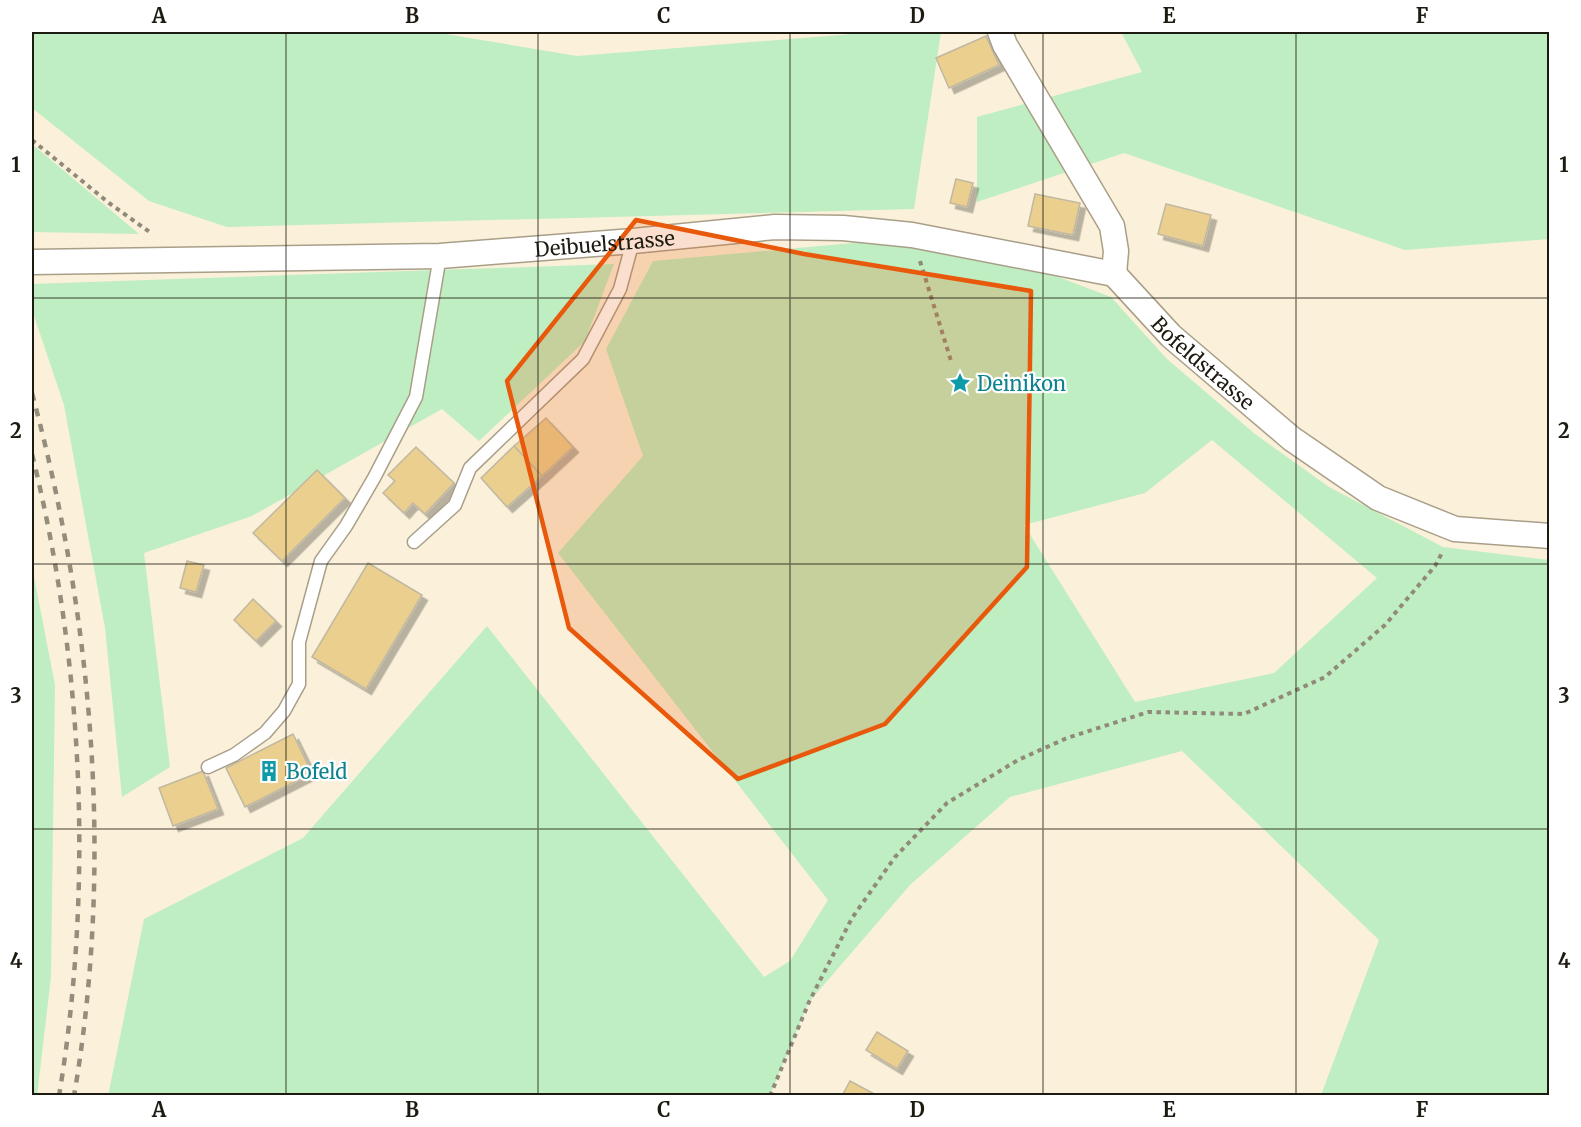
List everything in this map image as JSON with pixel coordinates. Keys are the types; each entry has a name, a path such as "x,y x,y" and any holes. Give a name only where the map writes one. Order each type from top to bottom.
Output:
{"street":[{"path":"1000,32 1005,45 1112,226 1116,250 1114,274"},
{"name":"Deibuelstrasse","path":"32,262 440,256 775,227 843,228 912,235 1114,274"},
{"name":"Bofeldstrasse","path":"1114,274 1171,336 1292,439 1378,498 1455,529 1550,536"}],"lane":[{"path":"414,542 455,505 470,468 583,359 620,289 633,241"},
{"path":"208,767 234,755 265,733 284,711 299,684 299,642 321,561 346,526 374,478 416,397 440,256"}],"path":[{"path":"32,140 109,203 160,239"},
{"path":"912,235 952,364"},
{"path":"770,1095 809,1002 852,918 895,857 947,802 1018,760 1067,738 1148,712 1244,714 1325,677 1385,625 1435,566 1455,529"}],"highlighted area":[{"path":"636,220 804,254 1031,291 1027,567 885,724 738,779 569,628 507,381"}],"green space":[{"path":"32,32 434,32 577,56 878,32 941,32 914,209 227,227 149,201 32,108"},
{"path":"1121,32 1549,32 1549,239 1405,250 1124,153 977,202 977,117 1142,72"},
{"path":"32,144 139,234 32,232"},
{"path":"908,238 1048,273 1111,297 1167,359 1255,434 1329,487 1443,547 1549,560 1549,1095 1321,1095 1379,940 1182,751 1010,797 910,885 809,1002 770,1095 108,1096 144,919 303,838 487,626 764,977 790,961 828,900 558,553 643,456 606,349 653,261","holes":["1212,440 1377,578 1274,673 1135,702 1024,525 1145,493"]},
{"path":"614,264 585,341 479,441 442,409 252,516 144,553 170,767 122,797 105,628 64,405 32,310 32,284"},
{"path":"32,566 55,685 51,977 37,1096 32,1095"}],"building":[{"path":"986,36 999,65 949,88 936,58"},
{"path":"956,179 973,183 967,207 950,203"},
{"path":"1035,194 1080,203 1073,235 1028,226"},
{"path":"1166,204 1211,215 1203,246 1158,234"},
{"path":"546,418 573,447 542,476 514,446"},
{"path":"514,446 542,476 507,507 481,478"},
{"path":"416,447 454,483 425,514 413,503 404,513 383,493 395,481 388,475"},
{"path":"317,470 345,498 282,561 253,533"},
{"path":"187,561 204,565 196,592 180,588"},
{"path":"368,563 422,595 366,689 312,657"},
{"path":"253,599 276,621 256,641 234,620"},
{"name":"Bofeld","path":"293,734 312,773 245,807 226,768"},
{"path":"203,771 218,809 173,826 159,788"},
{"path":"877,1032 908,1051 897,1069 866,1050"},
{"path":"850,1081 878,1096 842,1096"}],"railway":[{"path":"32,393 53,479 70,566 83,654 91,742 94,831 93,920 86,1008 74,1096"},
{"path":"32,454 63,612 78,773 77,935 70,1016 59,1096"}],"place":[{"name":"Deinikon","path":"960,383"},
{"name":"Bofeld","path":"269,771"}]}
